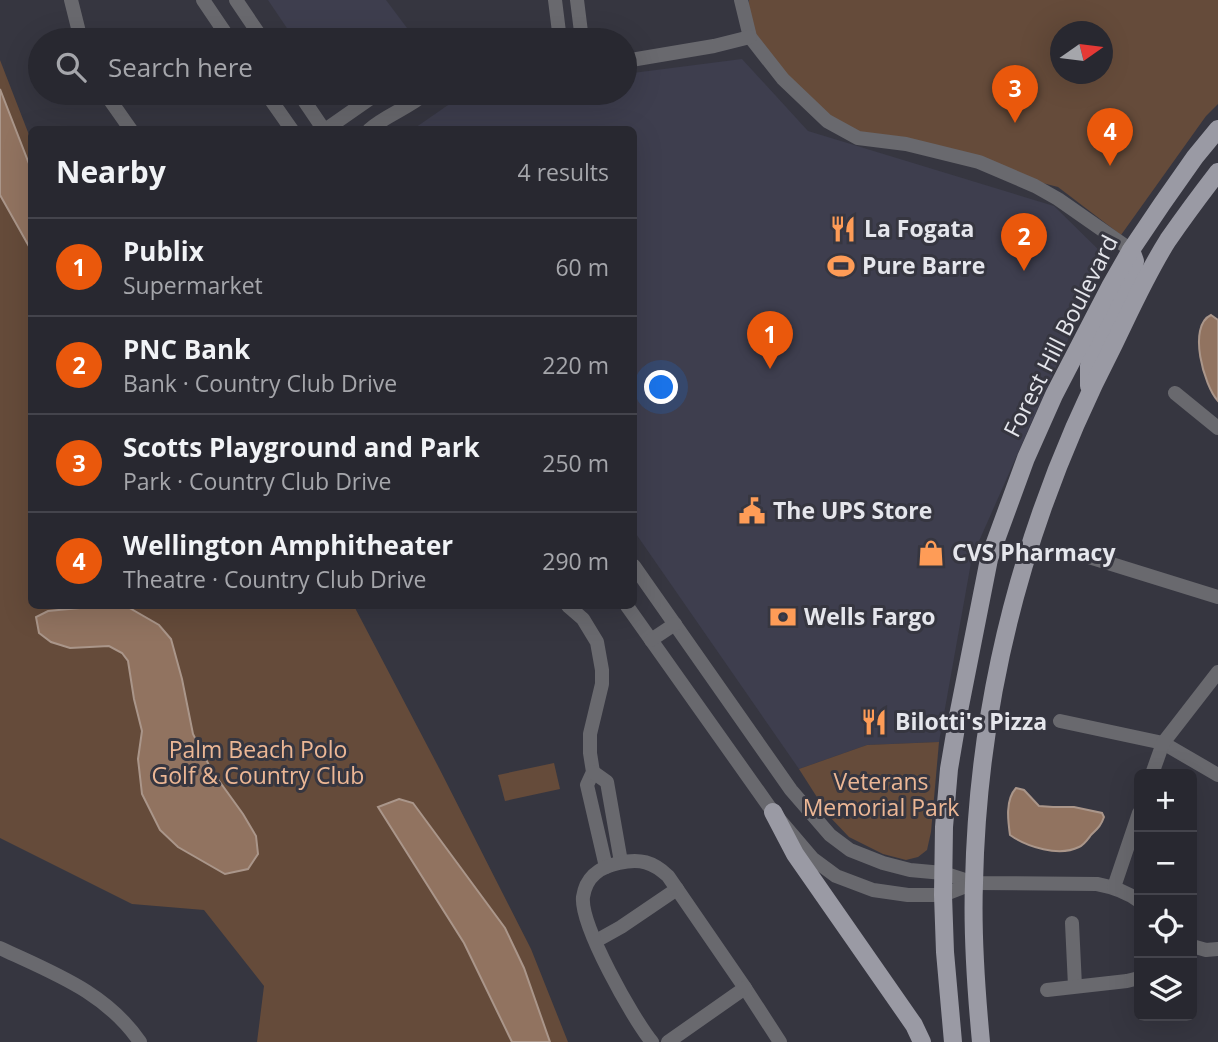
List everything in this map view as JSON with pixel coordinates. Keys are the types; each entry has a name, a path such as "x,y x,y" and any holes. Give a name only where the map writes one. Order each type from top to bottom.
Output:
{"main road":[{"name":"Forest Hill Boulevard","path":"953,1042 943,895 944,827 949,769 989,559 1026,458 1054,395 1111,285 1131,250 1195,157 1218,129"},
{"path":"981,1042 975,966 974,883 982,767 990,710 1024,563 1041,509 1090,389 1168,241 1218,172"},
{"path":"1090,389 1089,366 1093,352 1132,279 1135,261 1131,250"},
{"path":"773,812 795,855 914,1025 922,1042"}],"street":[{"path":"71,0 78,28"},
{"path":"203,0 222,28"},
{"path":"236,0 255,28"},
{"path":"556,0 559,28"},
{"path":"577,0 580,28"},
{"path":"741,0 750,37 783,79 827,121 858,138 906,144 979,162 1058,199 1131,250"},
{"path":"637,59 750,37"},
{"path":"113,105 128,126"},
{"path":"275,105 289,126"},
{"path":"307,105 322,126"},
{"path":"331,126 361,105"},
{"path":"374,126 411,105"},
{"path":"1175,393 1218,428"},
{"path":"1089,557 1218,597"},
{"path":"637,570 791,790 830,835 850,850 883,863 910,870 943,873 974,883 1089,883 1114,887 1134,898"},
{"path":"571,609 583,619 597,642 602,670 602,684 590,734 593,772 587,785 606,867"},
{"path":"629,609 773,812 813,859 836,876 873,890 908,895 943,895 974,883"},
{"path":"651,640 675,624"},
{"path":"1154,769 1163,743 1218,672"},
{"path":"1060,721 1163,743 1218,775"},
{"path":"593,772 607,782 621,862"},
{"path":"1114,887 1134,828"},
{"path":"652,1042 641,1029 611,974 583,908 583,898 591,878 599,869 621,862 650,863 668,876 780,1042"},
{"path":"596,942 677,889"},
{"path":"1072,923 1075,986"},
{"path":"1197,947 1218,949"},
{"path":"0,948 96,996 120,1017 141,1042"},
{"path":"1047,990 1134,979"},
{"path":"668,1042 746,988"}],"shaded area":[{"path":"268,0 386,0 407,28 287,28"},
{"path":"742,59 808,131 1054,206 1105,256 972,557 939,742 867,745 799,769 637,535 637,126 418,126 448,105 637,105 637,72"},
{"path":"0,89 28,161 28,245 0,195"},
{"path":"1211,315 1218,320 1218,401 1208,383 1200,356 1200,331 1204,321"},
{"path":"131,609 159,625 171,639 193,734 212,771 256,836 258,854 248,869 225,874 178,847 160,830 142,794 138,759 142,731 128,661 122,653 109,646 70,648 51,642 39,633 36,617 48,611"},
{"path":"1016,788 1024,790 1039,806 1074,807 1102,813 1102,823 1084,843 1071,850 1053,851 1034,847 1010,835 1009,804"},
{"path":"399,799 413,803 505,928 524,968 550,1042 512,1042 464,943 378,807"}],"green space":[{"path":"749,0 1218,0 1218,104 1206,116 1121,235 1058,187 834,130 750,37"},
{"name":"Palm Beach Polo Golf & Country Club","path":"0,60 28,132 28,609 356,609 531,949 568,1042 257,1042 264,986 204,910 132,904 0,838"},
{"name":"Veterans Memorial Park","path":"939,742 927,850 918,857 906,860 883,854 849,837 829,816 799,769 867,745"},
{"path":"554,763 560,789 505,801 498,775"}],"place":[{"name":"Scotts Playground and Park","path":"1015,123"},
{"name":"Wellington Amphitheater","path":"1110,166"},
{"name":"La Fogata","path":"843,229"},
{"name":"Pure Barre","path":"841,266"},
{"name":"PNC Bank","path":"1024,271"},
{"name":"Publix","path":"770,369"},
{"name":"The UPS Store","path":"752,511"},
{"name":"CVS Pharmacy","path":"931,553"},
{"name":"Wells Fargo","path":"783,617"},
{"name":"Bilotti's Pizza","path":"874,722"}]}
